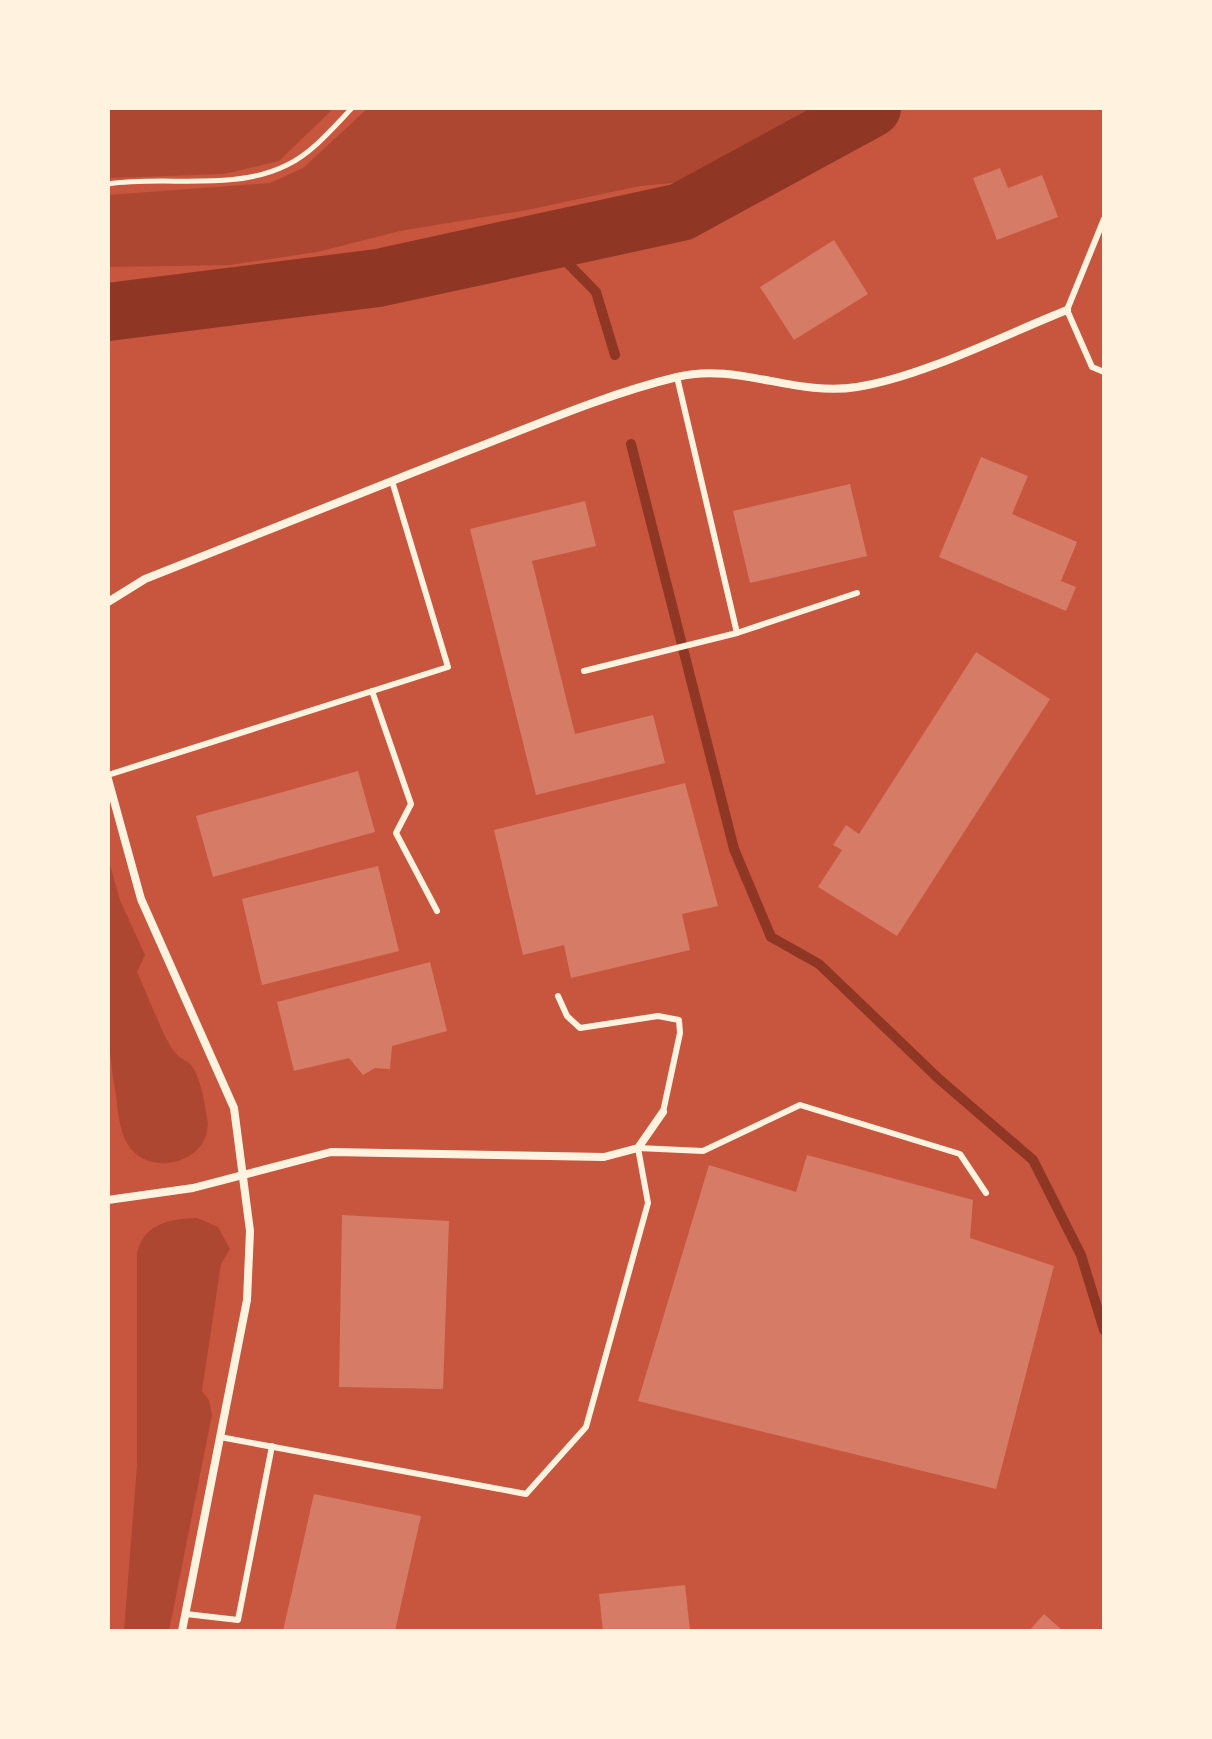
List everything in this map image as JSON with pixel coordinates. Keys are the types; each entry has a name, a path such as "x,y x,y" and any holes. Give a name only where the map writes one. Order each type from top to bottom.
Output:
{"street":[{"path":"108,602 145,579 392,481 559,416 677,377 737,374 813,389 856,387 912,372 1067,310"},
{"path":"108,777 141,899 234,1108 250,1231 247,1300 182,1631"},
{"path":"108,1200 193,1188 331,1152 604,1157 638,1148 663,1112"}],"lane":[{"path":"1104,219 1067,310 1092,367 1104,372"},
{"path":"677,377 737,633"},
{"path":"108,777 448,667 392,481"},
{"path":"584,671 737,633 857,593"},
{"path":"372,691 411,804 396,833 437,911"},
{"path":"558,996 567,1016 580,1028 658,1016 679,1020 680,1033 663,1112"},
{"path":"220,1437 526,1494 586,1427 648,1203 638,1148 703,1151 800,1105 960,1154 986,1193"},
{"path":"186,1614 238,1620 272,1446"}],"path":[{"path":"108,184 243,178 270,172 289,165 320,141 352,108"}],"shaded area":[{"path":"108,108 334,108 279,161 224,174 108,178"},
{"path":"368,108 842,108 813,130 717,179 640,186 527,210 400,231 317,252 230,265 108,267 108,195 270,183 303,168"},
{"path":"108,858 120,900 145,955 137,972 172,1049 194,1070 203,1098 207,1133 191,1155 178,1161 149,1161 137,1155 124,1138 121,1126 107,1007"},
{"path":"197,1218 218,1227 230,1249 221,1264 202,1391 209,1400 212,1415 169,1631 124,1631 137,1465 137,1253 140,1243 152,1229 168,1222"}],"building":[{"path":"1000,168 1008,188 1042,175 1058,217 997,240 973,178"},
{"path":"834,240 868,294 794,340 760,287"},
{"path":"981,457 1028,476 1012,514 1077,542 1061,581 1076,587 1066,611 939,557"},
{"path":"850,484 867,556 750,583 733,511"},
{"path":"585,501 596,546 532,561 575,734 653,715 665,763 536,795 470,529"},
{"path":"976,652 1050,699 897,936 818,887 842,850 833,845 846,825 859,834"},
{"path":"358,771 375,832 213,877 196,816"},
{"path":"685,783 718,906 682,914 690,950 571,978 564,945 523,955 494,830"},
{"path":"378,866 399,951 262,985 242,899"},
{"path":"430,962 447,1031 392,1046 390,1069 375,1068 363,1075 349,1058 294,1071 277,1002"},
{"path":"807,1155 973,1200 970,1238 1054,1266 996,1489 638,1401 709,1165 796,1192"},
{"path":"342,1215 449,1221 443,1389 339,1387"},
{"path":"314,1494 421,1516 395,1631 283,1631"},
{"path":"685,1585 690,1631 603,1631 599,1594"},
{"path":"1044,1614 1063,1631 1029,1631"}],"waterway":[{"path":"108,312 378,278 681,212 872,108"},
{"path":"546,241 596,292 615,355"},
{"path":"631,444 734,849 771,937 819,964 939,1079 1033,1160 1081,1255 1104,1330"}]}
